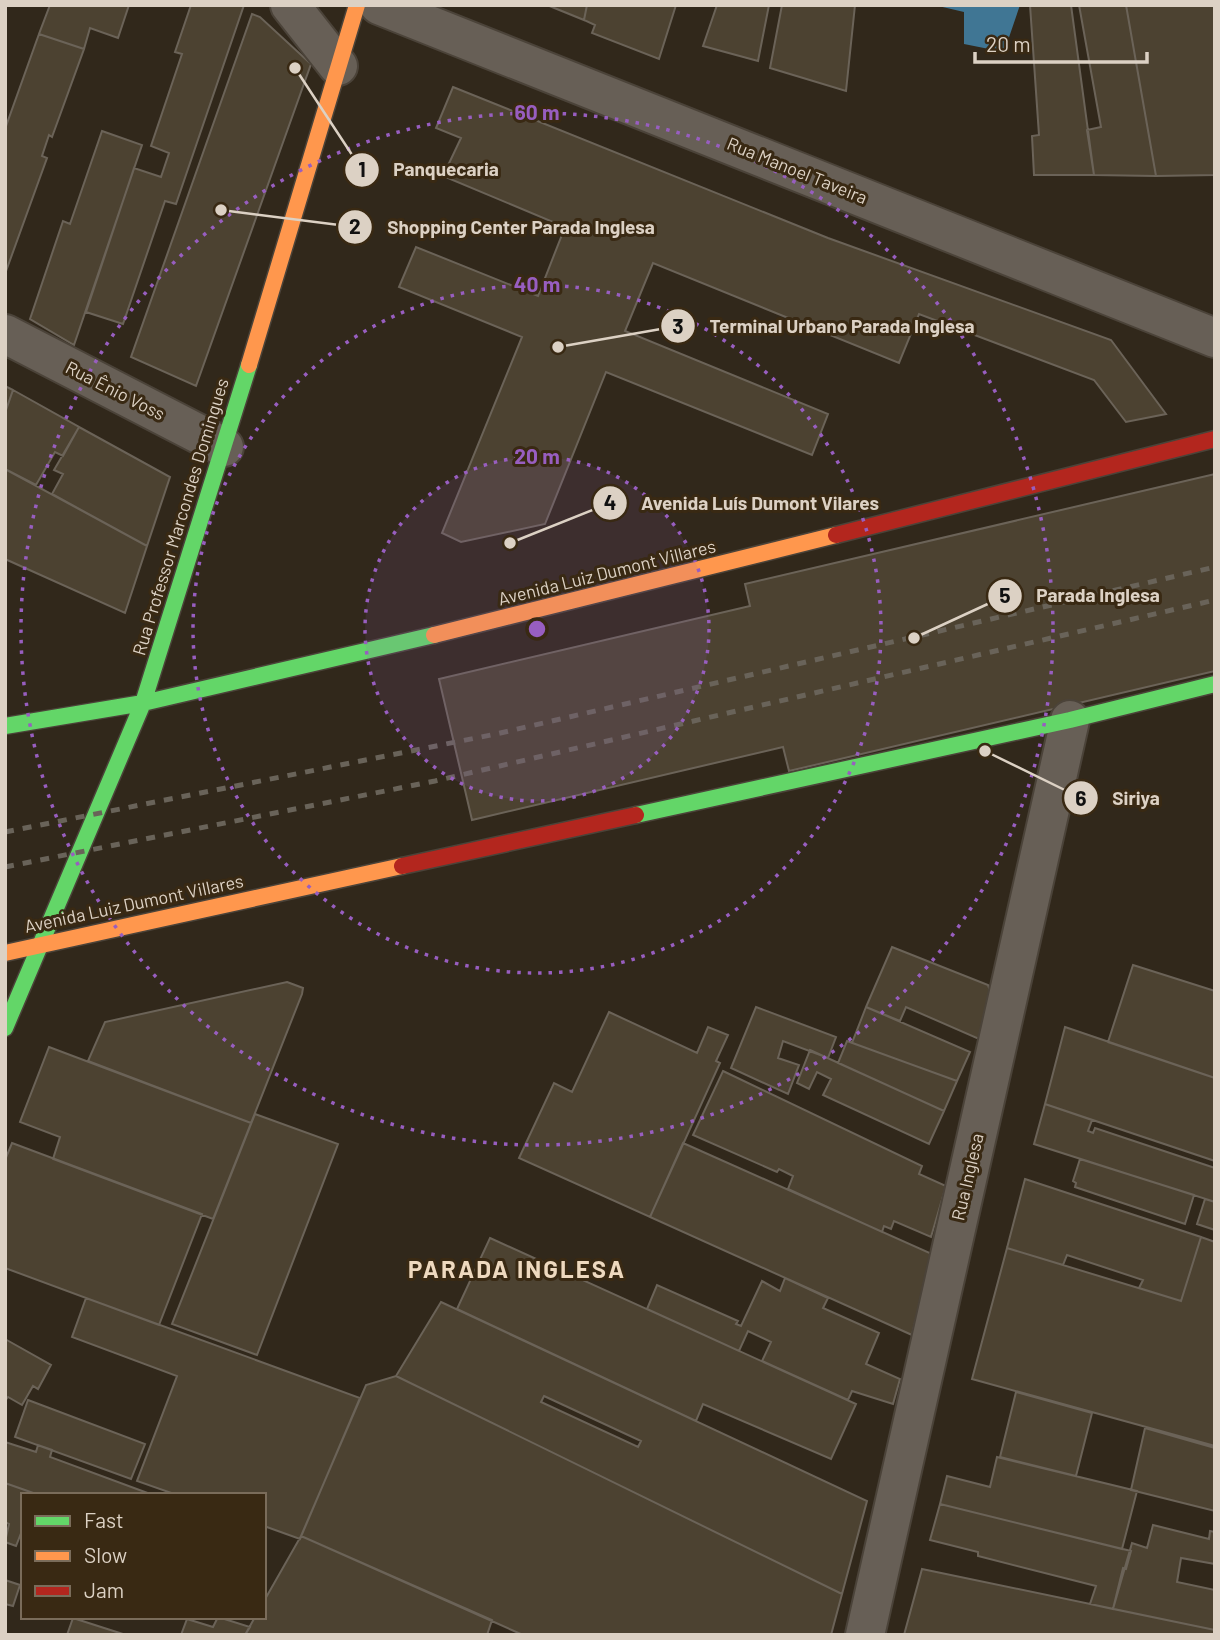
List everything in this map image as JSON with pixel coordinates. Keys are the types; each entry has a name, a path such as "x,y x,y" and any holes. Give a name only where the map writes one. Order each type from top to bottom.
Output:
{"main road":[{"name":"Rua Professor Marcondes Domingues","path":"5,1028 143,703 224,447 356,5"},
{"name":"Avenida Luiz Dumont Villares","path":"5,726 143,703 483,624 1215,439"},
{"name":"Avenida Luiz Dumont Villares","path":"5,953 1070,720 1215,684"}],"street":[{"path":"290,5 338,66"},
{"name":"Rua Manoel Taveira","path":"379,5 1215,338"},
{"name":"Rua Ênio Voss","path":"5,334 224,447"},
{"name":"Rua Inglesa","path":"865,1635 1070,720"}],"water":[{"path":"934,5 1020,5 1004,52 964,44 964,12"}],"building":[{"path":"50,5 129,5 118,38 90,28 84,49 39,34"},
{"path":"191,5 244,5 176,204 165,201 123,324 86,312 134,168 161,177 169,153 151,146 182,54 175,52"},
{"path":"547,5 587,5 584,20"},
{"path":"587,5 676,5 659,59 592,33 595,25 584,20"},
{"path":"717,5 769,5 758,61 703,46"},
{"path":"782,5 855,5 846,91 770,68"},
{"path":"1030,5 1071,5 1094,175 1034,175 1032,136 1039,135"},
{"path":"1079,5 1126,5 1156,176 1094,175 1087,130 1101,127"},
{"path":"1126,5 1215,5 1215,175 1156,176"},
{"path":"252,14 260,17 311,64 196,386 131,357"},
{"path":"39,34 84,49 52,137 49,135 42,156 47,158 5,274 5,129"},
{"path":"453,87 828,238 1111,340 1166,414 1126,422 1094,380 919,314 899,363 653,263 625,331 828,414 812,455 606,372 545,524 461,542 442,533 522,337 399,287 416,247 538,296 565,227 443,176 461,138 436,128"},
{"path":"102,131 142,145 74,345 30,319 63,221 70,224"},
{"path":"5,386 13,390 5,413"},
{"path":"13,390 79,427 63,456 55,452 36,485 5,469 5,413"},
{"path":"79,427 170,477 147,546 52,494 63,474 54,470"},
{"path":"5,469 147,546 125,613 5,559"},
{"path":"1215,474 1215,671 789,771 783,747 472,820 439,679 750,606 745,584"},
{"path":"892,947 988,985 994,1004 979,1039 906,1007 900,1021 866,1007"},
{"path":"1133,965 1215,991 1215,1078 1108,1042"},
{"path":"287,982 303,988 302,994 251,1123 88,1061 105,1022"},
{"path":"756,1007 836,1037 828,1058 783,1041 778,1058 799,1065 788,1094 731,1068"},
{"path":"866,1007 970,1052 957,1081 852,1043"},
{"path":"609,1012 697,1053 708,1027 728,1035 716,1061 720,1063 650,1217 519,1158 554,1083 572,1092"},
{"path":"1065,1027 1215,1078 1215,1161 1045,1104"},
{"path":"847,1041 957,1081 944,1111 838,1063"},
{"path":"49,1047 251,1123 213,1219 53,1159 60,1137 20,1122"},
{"path":"810,1050 944,1111 929,1144 823,1095 831,1079 817,1072 809,1089 797,1083"},
{"path":"723,1071 922,1166 919,1174 946,1186 931,1237 894,1221 891,1229 884,1226 882,1232 788,1189 793,1176 779,1169 777,1172 693,1135"},
{"path":"1045,1104 1092,1120 1088,1131 1093,1133 1095,1128 1215,1168 1215,1202 1034,1144"},
{"path":"255,1114 338,1144 257,1355 172,1324"},
{"path":"12,1143 202,1214 159,1325 5,1268 5,1160"},
{"path":"683,1143 932,1254 912,1335 650,1217"},
{"path":"1080,1159 1194,1195 1185,1224 1075,1187 1076,1183 1073,1181"},
{"path":"1025,1179 1201,1237 1181,1301 1139,1288 1143,1280 1067,1255 1063,1265 1007,1248"},
{"path":"1205,1199 1215,1202 1215,1230 1197,1224"},
{"path":"1201,1237 1215,1242 1215,1446 972,1379 1007,1248 1181,1301"},
{"path":"490,1238 856,1404 831,1459 703,1404 696,1421 457,1309"},
{"path":"785,1278 828,1298 823,1308 879,1333 866,1364 900,1379 893,1404 852,1391 848,1400 762,1361 771,1342 748,1331 739,1351 647,1309 657,1285 738,1321 736,1324 741,1326 762,1281 780,1291"},
{"path":"86,1298 360,1398 300,1539 266,1527 266,1493 171,1493 137,1481 177,1376 72,1337"},
{"path":"441,1302 867,1501 842,1594 396,1376","holes":["544,1396 641,1441 638,1447 541,1402"]},
{"path":"5,1339 51,1365 38,1389 33,1386 22,1405 8,1397 5,1401"},
{"path":"396,1376 842,1594 831,1635 523,1635 301,1536 366,1385"},
{"path":"1016,1392 1092,1413 1076,1476 1000,1457"},
{"path":"28,1400 145,1444 131,1479 15,1437"},
{"path":"1145,1428 1215,1448 1215,1511 1131,1490"},
{"path":"5,1442 36,1452 38,1445 52,1450 50,1457 148,1493 33,1493 5,1483"},
{"path":"997,1457 1137,1491 1122,1549 940,1504 947,1476 990,1487"},
{"path":"5,1483 33,1493 21,1493 21,1533 16,1546 5,1542 9,1524 5,1522"},
{"path":"940,1504 1131,1551 1126,1569 1123,1568 1113,1609 1090,1604 1096,1586 978,1556 978,1552 930,1540"},
{"path":"1153,1525 1209,1539 1210,1531 1215,1532 1215,1564 1181,1558 1177,1582 1215,1590 1215,1630 1113,1609 1132,1543 1147,1548"},
{"path":"301,1536 492,1620 487,1635 245,1635 254,1619 266,1619 266,1597"},
{"path":"922,1569 1215,1630 1215,1635 904,1635"},
{"path":"5,1580 20,1585 13,1606 5,1604"},
{"path":"73,1619 76,1619 126,1635 67,1635"},
{"path":"187,1619 213,1627 217,1619 224,1619 250,1627 245,1635 181,1635"}],"railway":[{"path":"5,832 496,734 1215,567"},
{"path":"5,867 435,781 1215,600"}],"traffic: fast":[{"path":"5,1028 143,703 249,365"},
{"path":"5,726 143,703 434,635"},
{"path":"636,815 1070,720 1215,684"}],"traffic: slow":[{"path":"249,365 357,5"},
{"path":"434,635 836,535"},
{"path":"5,953 402,866"}],"traffic: jam":[{"path":"836,535 1215,439"},
{"path":"402,866 636,815"}],"place":[{"name":"Panquecaria","path":"295,68"},
{"name":"Shopping Center Parada Inglesa","path":"221,210"},
{"name":"Terminal Urbano Parada Inglesa","path":"558,347"},
{"name":"Avenida Luís Dumont Vilares","path":"510,543"},
{"name":"Parada Inglesa","path":"914,638"},
{"name":"Siriya","path":"985,751"}],"district":[{"name":"PARADA INGLESA","path":"517,1270"}]}
